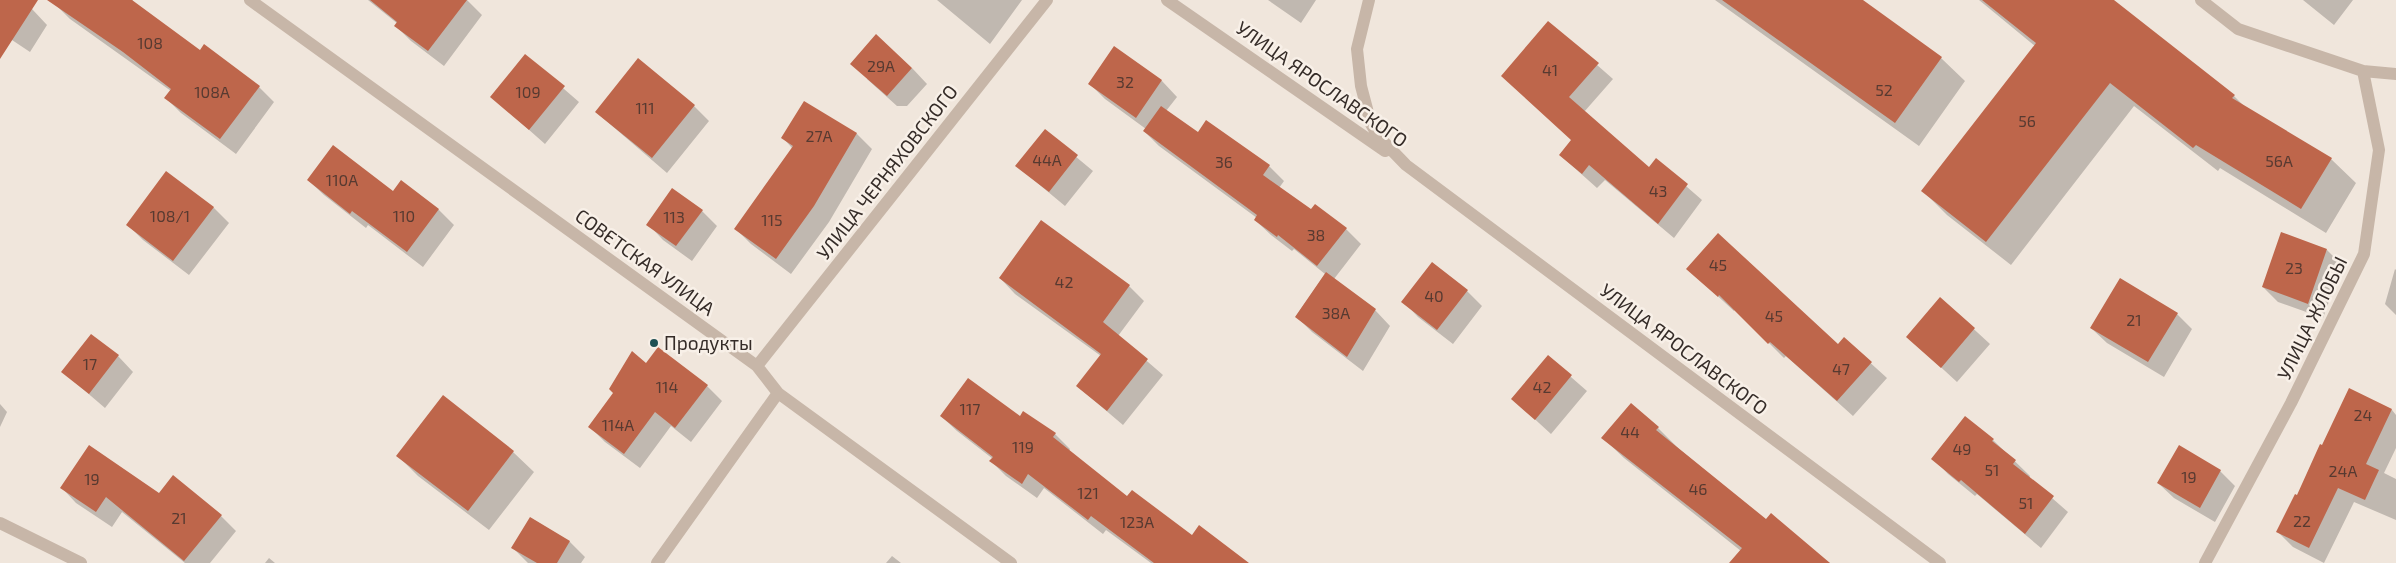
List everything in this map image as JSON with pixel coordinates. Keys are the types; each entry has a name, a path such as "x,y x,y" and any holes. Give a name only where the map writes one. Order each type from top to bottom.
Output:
{"street":[{"name":"СОВЕТСКАЯ УЛИЦА","path":"250,0 757,366 778,393 1011,563"},
{"name":"УЛИЦА ЧЕРНЯХОВСКОГО","path":"757,366 1047,0"},
{"name":"УЛИЦА ЯРОСЛАВСКОГО","path":"1167,0 1406,165 1940,563"},
{"name":"УЛИЦА ЯРОСЛАВСКОГО","path":"1369,0 1357,49 1361,86 1371,124 1378,136 1406,165"},
{"path":"2201,0 2238,29 2364,71 2396,74"},
{"name":"УЛИЦА ЖЛОБЫ","path":"2206,563 2291,403 2364,254 2379,150 2364,71"},
{"path":"658,563 778,393"},
{"path":"0,523 81,563"}],"building":[{"path":"0,0 38,0 0,59"},
{"path":"47,0 132,0 200,50 204,44 260,86 220,139 164,98 171,89 123,52"},
{"path":"370,0 467,0 428,51 394,26 397,22"},
{"path":"1722,0 1863,0 1942,57 1895,123"},
{"path":"1982,0 2114,0 2235,95 2232,98 2332,158 2301,209 2196,145 2193,148 2110,83 1986,242 1921,191 2036,43"},
{"path":"1548,21 1599,63 1569,97 1649,167 1656,158 1688,184 1658,224 1589,165 1582,174 1559,155 1571,140 1501,76"},
{"path":"876,34 912,68 887,96 850,64"},
{"path":"1114,46 1162,80 1136,118 1088,84"},
{"path":"525,54 565,86 529,130 490,97"},
{"path":"638,58 695,105 652,158 595,112"},
{"path":"804,101 857,133 814,206 776,259 734,229 793,146 781,138"},
{"path":"1161,106 1198,132 1206,120 1270,165 1263,175 1311,209 1315,204 1347,228 1317,266 1278,235 1277,237 1254,220 1257,215 1143,131"},
{"path":"1045,129 1078,155 1049,192 1015,166"},
{"path":"333,145 393,191 401,180 439,209 407,252 352,211 350,214 307,180"},
{"path":"166,171 214,207 173,261 126,225"},
{"path":"672,188 703,210 676,246 646,225"},
{"path":"1041,220 1130,285 1103,322 1148,359 1107,411 1076,386 1101,354 999,278"},
{"path":"2281,232 2327,249 2308,304 2262,287"},
{"path":"1718,233 1838,344 1844,337 1872,362 1837,401 1770,342 1768,344 1719,295 1718,297 1686,269"},
{"path":"1432,262 1468,290 1437,330 1401,302"},
{"path":"1326,272 1376,309 1347,357 1295,317"},
{"path":"2120,278 2178,313 2148,362 2090,328"},
{"path":"1940,297 1975,328 1941,368 1906,337"},
{"path":"91,334 119,355 89,394 61,372"},
{"path":"658,347 708,385 675,428 655,412 624,454 588,427 613,393 609,389 632,351 646,363"},
{"path":"1548,355 1572,375 1535,420 1511,399"},
{"path":"968,378 1020,416 1023,411 1056,433 1053,437 1127,496 1132,490 1192,535 1199,525 1249,563 1154,563 1091,516 1088,520 1028,474 1022,484 989,461 993,457 940,416"},
{"path":"2349,388 2392,409 2366,464 2379,470 2365,500 2338,488 2309,548 2276,532 2295,494 2297,495 2320,444 2322,445"},
{"path":"443,395 514,451 468,511 396,456"},
{"path":"1631,403 1659,427 1656,430 1766,519 1771,513 1830,563 1729,563 1742,548 1601,438"},
{"path":"1965,416 1994,439 1992,441 2016,460 2013,464 2054,496 2025,534 1961,480 1959,482 1931,459"},
{"path":"89,445 159,493 173,475 222,515 184,561 106,497 96,512 60,488"},
{"path":"2179,445 2221,470 2200,508 2157,483"},
{"path":"530,517 570,541 557,563 537,563 511,548"}],"place":[{"name":"Продукты","path":"654,343"}]}
